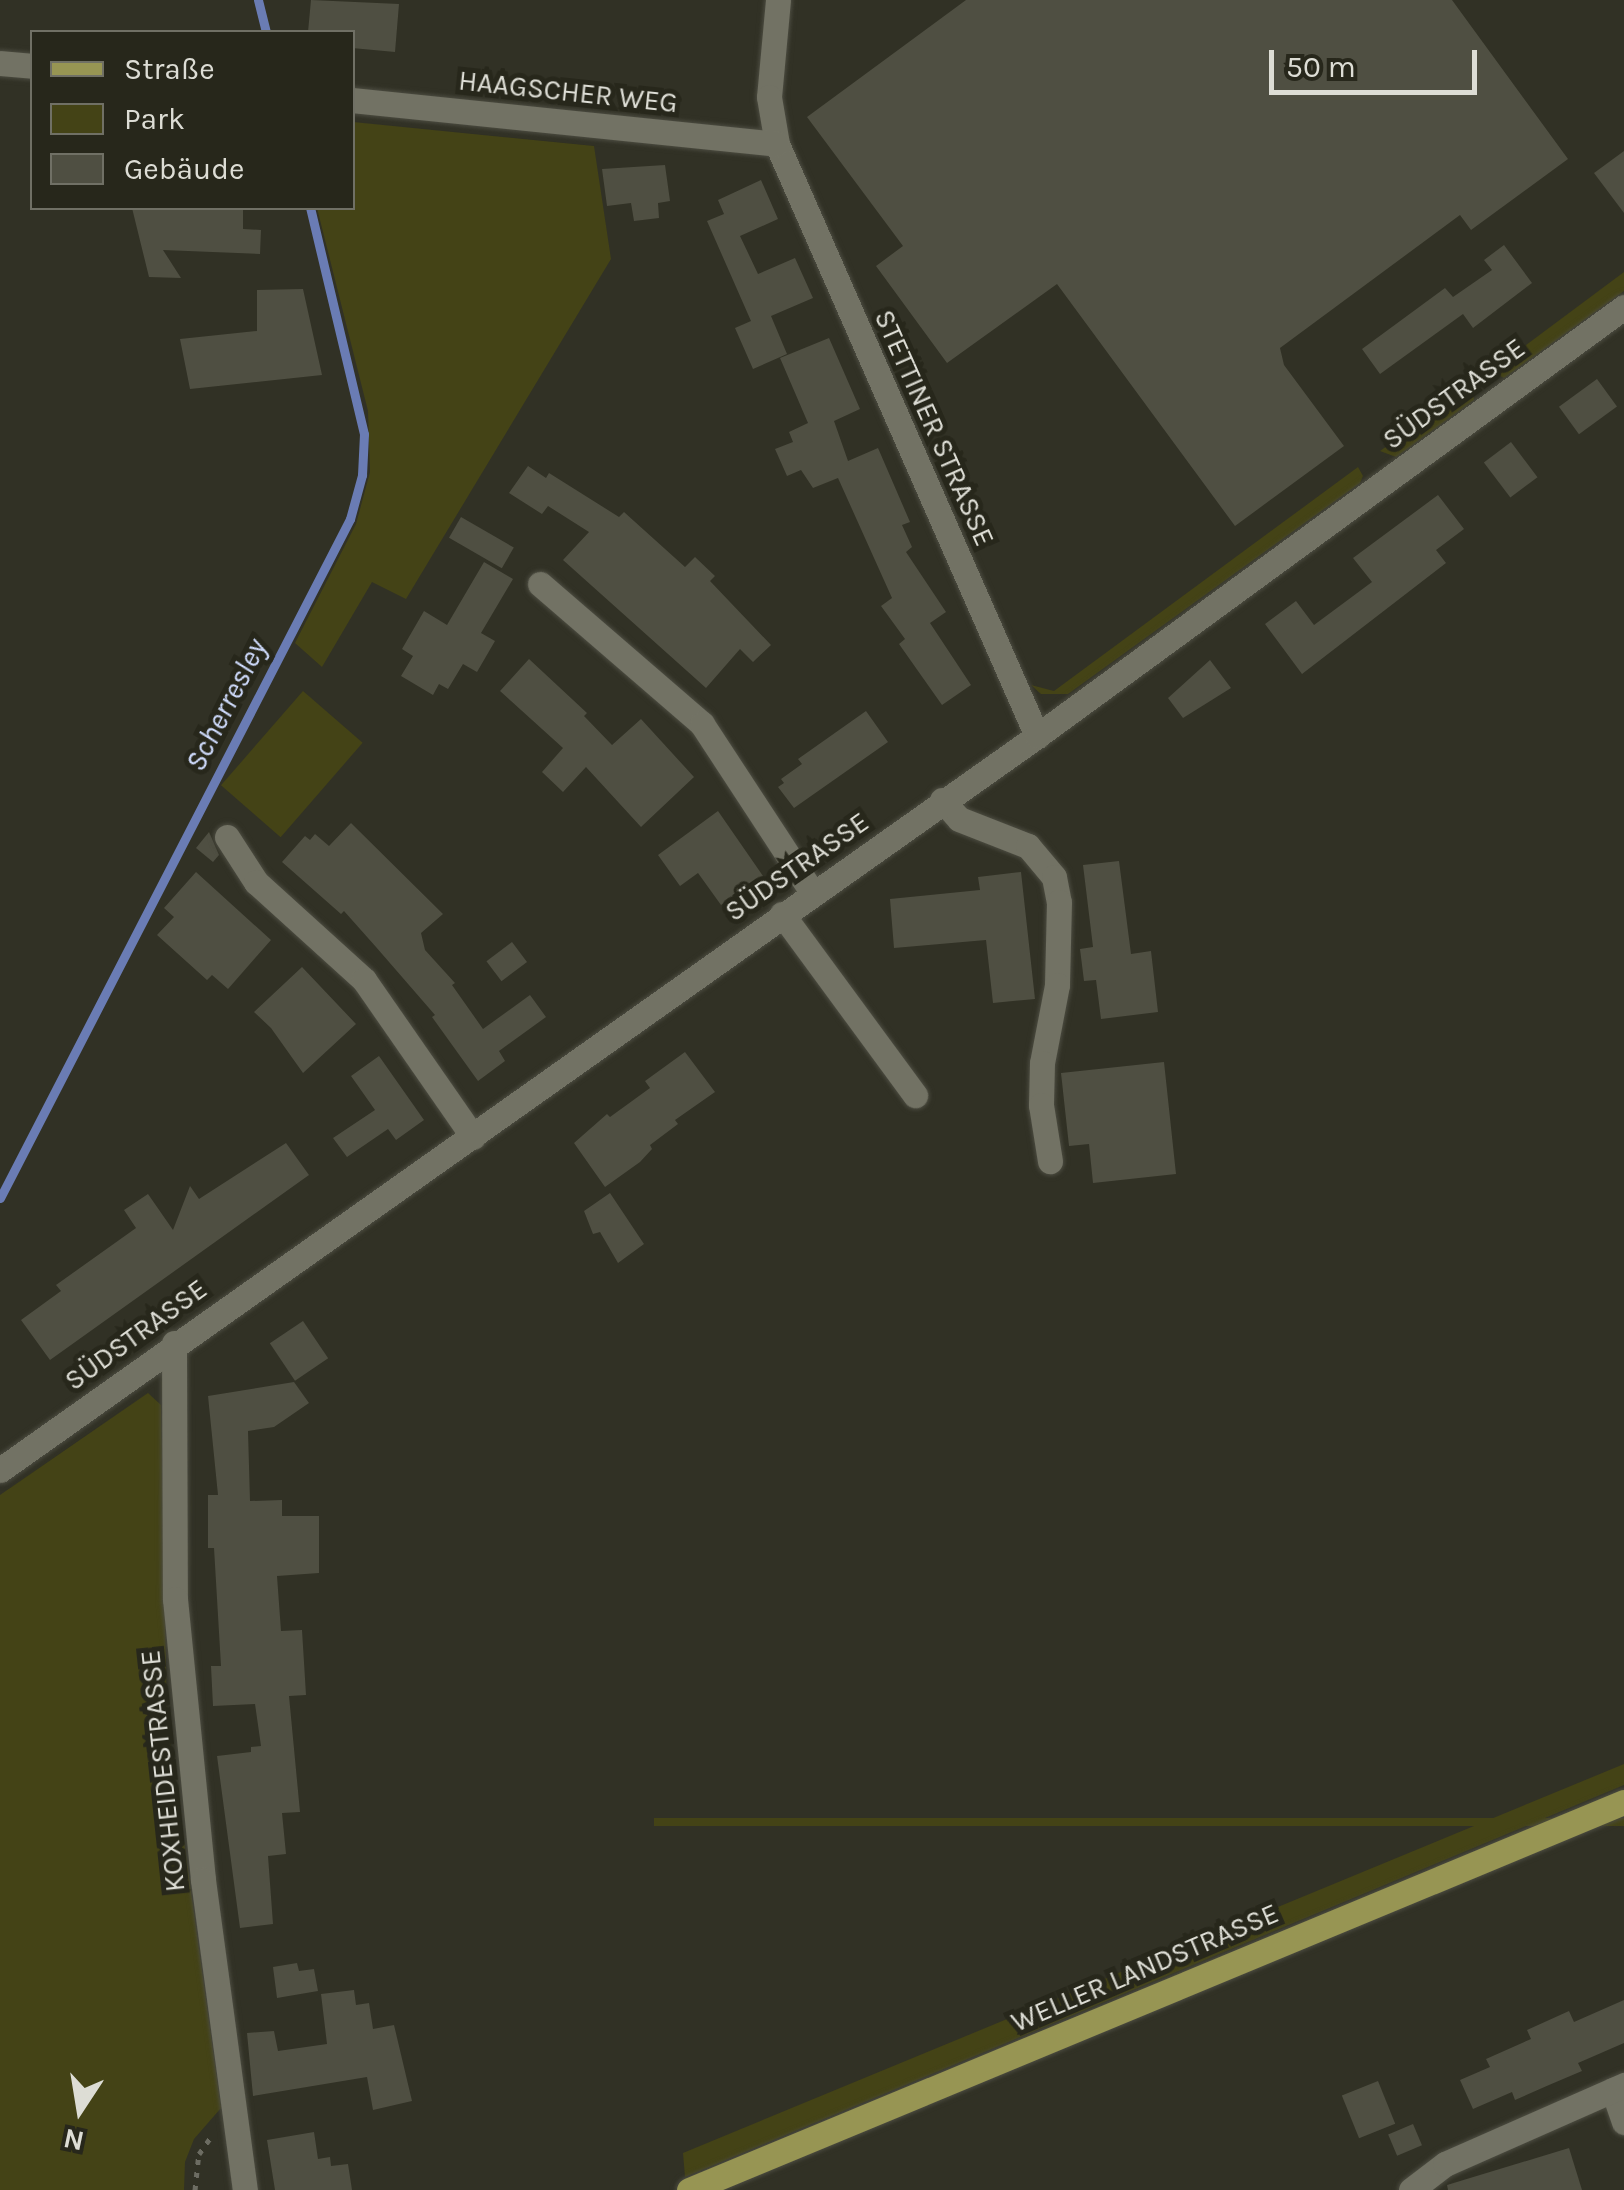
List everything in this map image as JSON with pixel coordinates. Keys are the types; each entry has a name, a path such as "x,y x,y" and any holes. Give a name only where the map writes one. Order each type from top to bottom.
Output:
{"main road":[{"name":"WELLER LANDSTRASSE","path":"690,2190 1624,1802"}],"street":[{"name":"STETTINER STRASSE","path":"778,0 769,97 777,144 1037,736"},
{"path":"0,63 30,66"},
{"name":"HAAGSCHER WEG","path":"355,100 777,144"},
{"name":"SÜDSTRASSE","path":"0,1470 174,1342 473,1137 812,892 1037,736 1624,308"},
{"path":"540,584 702,724 812,892"},
{"path":"942,800 959,819 1028,846 1054,877 1059,902 1056,984 1042,1063 1041,1105 1050,1162"},
{"path":"227,837 256,882 364,980 473,1137"},
{"path":"782,914 916,1096"},
{"name":"KOXHEIDESTRASSE","path":"174,1342 176,1598 203,1880 245,2190"},
{"path":"1411,2190 1445,2164 1619,2088 1624,2122"}],"path":[{"path":"195,2190 198,2154 233,2108"}],"green space":[{"path":"355,122 594,146 611,259 406,599 372,582 322,667 295,643 356,524 370,472 368,411 318,210 355,210"},
{"path":"1624,272 1624,291 1504,378 1491,371"},
{"path":"1472,385 1474,400 1396,457 1380,451"},
{"path":"1358,467 1363,476 1360,483 1068,694 1041,694 1031,685 1054,691"},
{"path":"303,691 363,743 281,837 221,785"},
{"path":"148,1393 161,1405 167,1718 221,2108 194,2139 185,2162 184,2190 0,2190 0,1495"},
{"path":"1624,1764 1624,1785 685,2177 683,2153"},
{"path":"654,1818 1624,1818 1624,1826 654,1826"}],"building":[{"path":"311,0 399,4 395,52 355,48 355,30 308,30"},
{"path":"966,0 1452,0 1568,159 1471,230 1460,215 1280,348 1284,365 1344,446 1235,526 1057,284 947,363 876,266 903,246 807,117"},
{"path":"1624,151 1624,213 1594,173"},
{"path":"665,165 670,201 658,203 659,218 634,221 631,203 607,206 602,169"},
{"path":"761,180 778,219 740,236 758,274 795,258 813,298 771,316 787,354 753,369 735,328 751,321 707,221 724,214 718,200"},
{"path":"132,210 243,210 243,229 261,230 260,254 163,250 181,278 149,277"},
{"path":"1504,245 1532,283 1473,328 1463,314 1380,374 1362,349 1445,288 1453,297 1492,270 1484,260"},
{"path":"303,289 322,375 190,389 180,339 257,331 257,290"},
{"path":"829,338 860,409 834,421 848,461 878,448 910,522 902,525 912,547 906,552 946,612 930,623 971,685 942,705 899,644 905,639 881,606 892,598 838,478 813,488 801,470 787,476 775,449 793,442 789,432 808,423 780,358"},
{"path":"1597,379 1617,407 1579,434 1559,407"},
{"path":"1511,442 1537,477 1510,498 1484,462"},
{"path":"528,466 546,478 549,473 619,517 624,512 685,567 695,557 715,576 710,581 771,645 753,662 740,649 706,688 563,560 589,532 548,506 542,514 509,493"},
{"path":"1438,495 1464,529 1436,550 1446,563 1302,674 1265,624 1296,601 1314,625 1372,582 1353,558"},
{"path":"461,517 514,548 502,568 449,538"},
{"path":"484,562 513,579 481,633 495,641 477,672 463,664 448,689 439,684 433,695 401,676 413,656 402,649 424,611 447,625"},
{"path":"529,659 587,713 584,716 612,745 641,719 694,777 641,827 586,767 563,792 542,772 563,748 500,691"},
{"path":"1210,660 1231,688 1183,718 1168,698"},
{"path":"866,711 888,742 794,808 778,787 784,783 781,779 802,764 798,759"},
{"path":"718,811 763,876 721,905 698,873 680,886 658,855"},
{"path":"351,823 443,914 421,933 425,950 455,983 452,985 483,1029 530,995 546,1017 499,1051 505,1061 478,1081 432,1017 435,1015 344,911 341,914 282,862 305,836 310,840 315,834 329,846"},
{"path":"209,832 219,855 213,862 196,848"},
{"path":"1119,861 1131,954 1151,951 1158,1012 1101,1019 1096,980 1084,981 1080,949 1093,947 1083,865"},
{"path":"196,872 271,940 228,989 212,975 207,980 157,935 174,917 164,908"},
{"path":"1021,872 1035,999 993,1003 986,940 894,948 890,899 980,890 978,877"},
{"path":"512,942 527,962 501,981 486,961"},
{"path":"302,967 356,1024 303,1073 271,1028 254,1012"},
{"path":"685,1052 715,1092 675,1120 678,1124 650,1145 652,1149 640,1162 605,1187 574,1143 607,1114 610,1117 650,1088 645,1081"},
{"path":"379,1056 424,1120 396,1140 388,1129 347,1157 333,1138 375,1110 351,1076"},
{"path":"1164,1062 1176,1174 1093,1183 1089,1144 1069,1146 1061,1073"},
{"path":"286,1143 309,1175 50,1360 21,1320 61,1291 56,1285 136,1228 124,1210 148,1194 173,1230 190,1186 199,1199"},
{"path":"610,1193 644,1244 618,1263 600,1232 593,1234 584,1211"},
{"path":"303,1321 328,1358 295,1381 270,1343"},
{"path":"294,1382 309,1403 274,1427 248,1431 250,1501 282,1500 282,1516 319,1516 319,1573 277,1576 281,1631 302,1630 306,1695 289,1696 300,1812 282,1813 286,1854 268,1856 273,1924 240,1928 217,1756 251,1752 251,1747 261,1746 255,1704 213,1706 211,1666 221,1666 214,1548 208,1548 208,1495 218,1495 208,1396"},
{"path":"297,1963 299,1971 314,1969 318,1991 277,1998 273,1967"},
{"path":"354,1990 356,2005 369,2003 373,2029 394,2025 412,2101 373,2110 367,2077 253,2096 247,2033 274,2031 278,2051 327,2044 321,1994"},
{"path":"1624,2000 1624,2043 1578,2063 1582,2071 1515,2100 1512,2092 1473,2109 1460,2080 1490,2067 1486,2059 1531,2039 1527,2030 1569,2011 1574,2022"},
{"path":"1378,2081 1395,2124 1359,2138 1342,2096"},
{"path":"1413,2124 1422,2145 1397,2156 1388,2135"},
{"path":"314,2132 318,2159 330,2157 331,2166 348,2164 352,2190 275,2190 267,2140"},
{"path":"1569,2148 1582,2190 1448,2190 1447,2185"}],"waterway":[{"name":"Scherresley","path":"258,0 266,30"},
{"name":"Scherresley","path":"0,1198 350,519 362,475 364,434 310,210"}]}
